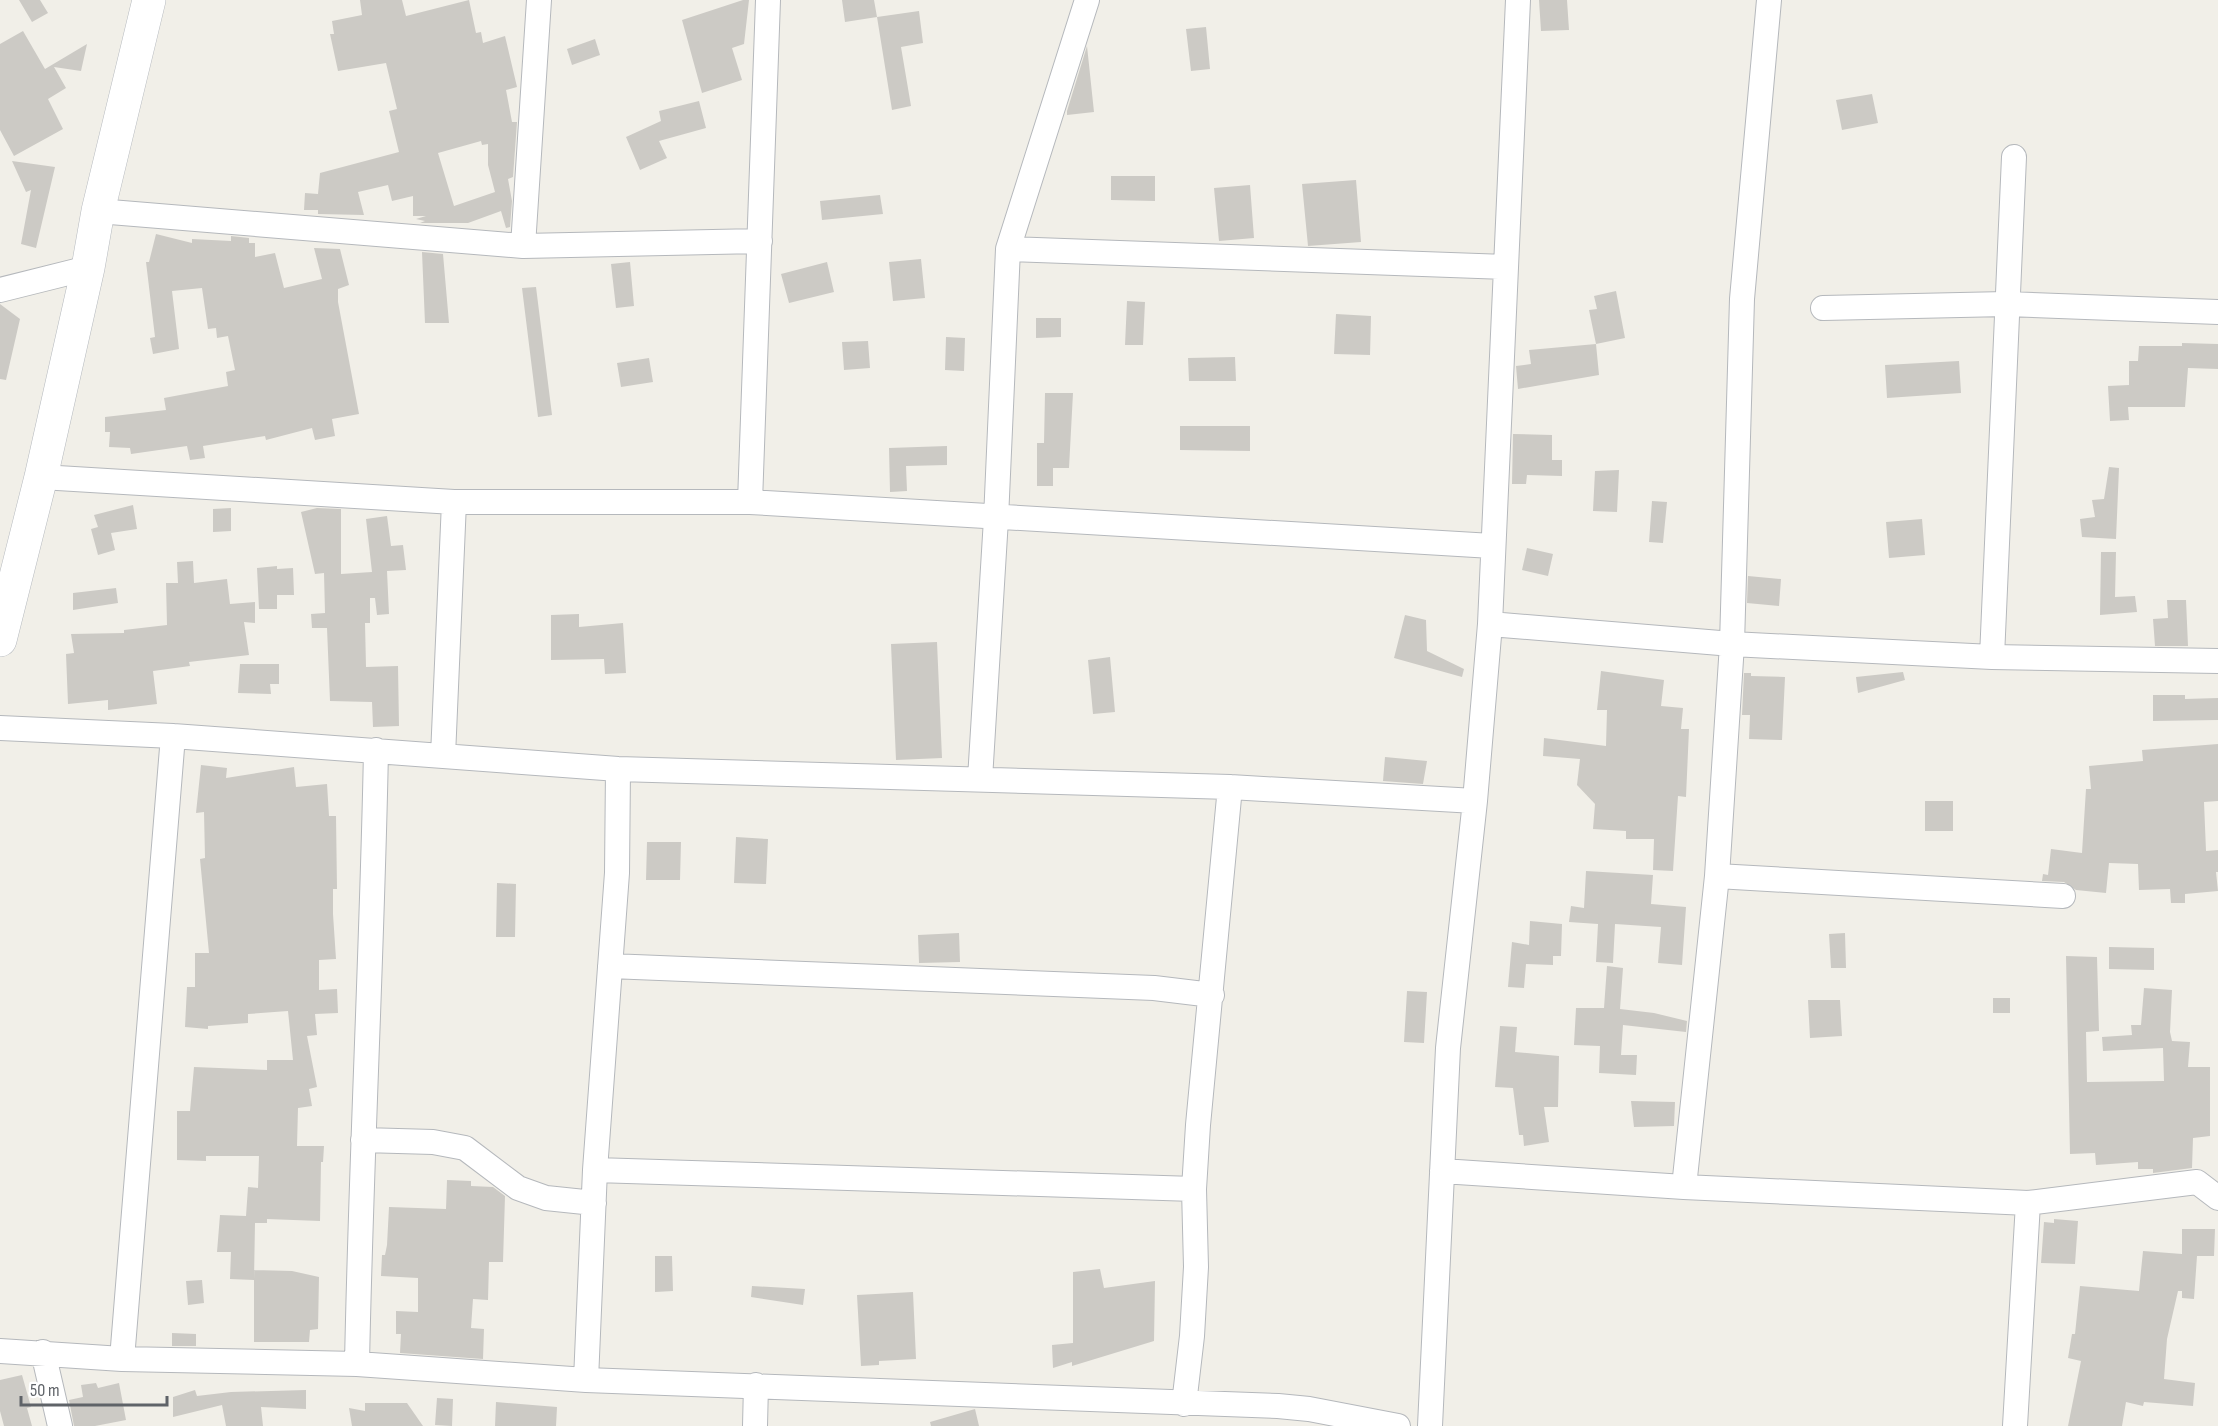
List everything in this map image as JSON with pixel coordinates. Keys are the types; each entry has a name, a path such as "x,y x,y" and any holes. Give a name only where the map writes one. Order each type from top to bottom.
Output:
{"street":[{"path":"0,640 41,477 88,268 98,211 149,0"},
{"path":"523,246 539,0"},
{"path":"750,502 768,0"},
{"path":"980,779 996,519 1008,249 1086,0"},
{"path":"1430,1426 1448,1048 1475,801 1490,624 1518,0"},
{"path":"1684,1187 1718,876 1731,644 1742,299 1769,0"},
{"path":"1992,657 2014,157"},
{"path":"98,211 523,246 760,241"},
{"path":"1008,249 1506,267"},
{"path":"0,290 88,268"},
{"path":"1823,308 2006,304 2218,312"},
{"path":"41,477 454,502 750,502 996,519 1492,546"},
{"path":"443,756 454,502"},
{"path":"1490,624 1731,644 1992,657 2218,661"},
{"path":"0,728 173,736 618,769 1230,788 1475,801"},
{"path":"122,1359 173,736"},
{"path":"357,1364 363,1140 372,966 376,750"},
{"path":"586,1380 595,1170 617,873 618,769"},
{"path":"1184,1404 1192,1336 1196,1267 1194,1189 1203,1066 1212,995 1230,788"},
{"path":"1718,876 2063,896"},
{"path":"609,966 1154,988 1212,995"},
{"path":"363,1140 434,1142 465,1148 518,1188 546,1198 594,1203"},
{"path":"595,1170 1194,1189"},
{"path":"1442,1171 1684,1187 2028,1203 2197,1182 2218,1198"},
{"path":"2015,1426 2028,1203"},
{"path":"0,1351 43,1352 122,1359 357,1364 586,1380 756,1385 1309,1409 1398,1426"},
{"path":"43,1352 60,1426"},
{"path":"755,1426 756,1385"}],"building":[{"path":"19,0 40,0 48,13 32,22"},
{"path":"360,0 402,0 406,16 469,0 476,33 481,32 483,43 505,36 517,87 506,90 512,122 517,122 513,177 508,179 512,201 510,227 506,228 501,211 468,223 420,223 425,221 416,219 426,216 413,216 413,196 392,201 388,185 358,192 364,215 318,214 318,210 304,210 305,193 318,194 320,173 399,152 389,111 397,109 386,63 338,71 330,34 334,34 332,21 362,15","holes":["481,141 482,145 488,144 488,165 495,192 454,206 438,153"]},
{"path":"749,0 744,44 732,48 742,80 702,93 682,20"},
{"path":"842,0 874,0 877,17 845,22"},
{"path":"1539,0 1567,0 1569,30 1541,31"},
{"path":"919,11 923,43 901,47 911,106 892,110 877,17"},
{"path":"1206,27 1210,69 1191,71 1186,29"},
{"path":"23,31 45,69 87,44 81,71 54,67 66,88 48,99 63,129 14,156 0,130 0,44"},
{"path":"595,39 600,55 572,65 567,49"},
{"path":"1087,46 1094,112 1067,115 1067,111"},
{"path":"1872,94 1878,123 1842,130 1836,100"},
{"path":"699,101 706,128 659,141 667,158 640,170 626,137 661,121 659,111"},
{"path":"12,161 55,167 36,248 21,244 31,190 26,192"},
{"path":"1111,176 1155,176 1155,201 1111,200"},
{"path":"1356,180 1361,242 1308,246 1302,184"},
{"path":"1250,185 1254,238 1219,241 1214,188"},
{"path":"880,195 883,214 822,220 820,201"},
{"path":"156,234 192,243 192,239 231,241 231,236 249,238 249,243 255,243 255,257 275,253 284,288 322,279 314,248 340,249 349,285 338,289 338,302 359,414 332,419 335,436 315,440 312,428 266,440 265,436 203,446 205,458 190,460 187,446 131,454 130,448 109,447 110,432 105,432 105,417 166,410 164,398 228,386 226,372 235,370 228,336 217,338 216,328 208,329 202,288 172,291 179,349 153,354 150,338 155,337 146,262 149,262"},
{"path":"422,252 443,254 449,323 425,323"},
{"path":"921,259 925,298 893,301 889,262"},
{"path":"630,262 634,306 616,308 611,264"},
{"path":"827,262 834,292 789,303 781,274"},
{"path":"536,287 552,415 538,417 522,288"},
{"path":"1616,291 1625,338 1596,344 1589,310 1597,309 1594,296"},
{"path":"1127,301 1145,302 1143,345 1125,345"},
{"path":"0,304 20,319 6,380 0,379"},
{"path":"1336,314 1371,316 1370,355 1334,354"},
{"path":"1036,318 1061,318 1061,337 1036,338"},
{"path":"946,337 965,338 964,371 945,370"},
{"path":"868,341 870,368 844,370 842,342"},
{"path":"2182,343 2218,344 2218,369 2188,368 2185,407 2128,407 2129,420 2110,421 2108,386 2129,385 2129,361 2138,361 2139,346 2182,346"},
{"path":"1596,344 1599,375 1518,389 1516,366 1531,364 1529,350"},
{"path":"1235,357 1236,381 1189,381 1188,358"},
{"path":"649,358 653,382 621,387 617,363"},
{"path":"1959,361 1961,393 1887,398 1885,365"},
{"path":"1045,393 1073,393 1069,468 1053,468 1053,486 1037,486 1037,443 1044,443"},
{"path":"1180,426 1250,426 1250,451 1180,450"},
{"path":"1513,434 1552,435 1552,460 1562,460 1562,476 1527,475 1526,484 1512,484"},
{"path":"947,446 947,465 906,466 907,491 890,492 889,448"},
{"path":"2109,467 2119,468 2116,539 2082,537 2080,519 2095,517 2092,500 2104,499"},
{"path":"1619,470 1617,512 1593,511 1595,471"},
{"path":"1652,501 1667,502 1663,543 1649,542"},
{"path":"133,505 137,529 111,533 115,550 98,555 91,529 98,527 94,515"},
{"path":"231,508 231,531 213,532 213,509"},
{"path":"317,508 341,509 341,574 372,572 366,519 387,516 391,546 403,545 406,570 387,571 389,614 377,615 375,598 370,598 370,623 365,623 366,667 398,666 399,726 373,727 372,702 330,701 327,628 312,628 311,614 325,613 324,573 315,574 301,512"},
{"path":"1922,519 1925,555 1889,558 1886,522"},
{"path":"1527,548 1553,554 1548,576 1522,570"},
{"path":"2101,552 2116,552 2115,597 2135,596 2137,612 2100,615"},
{"path":"193,561 194,583 227,579 230,604 255,602 255,623 244,622 249,655 189,662 190,666 153,671 157,704 108,710 108,700 68,704 66,654 74,653 71,634 124,633 124,630 167,625 166,583 178,583 177,562"},
{"path":"277,566 277,569 293,568 294,595 277,595 277,609 259,609 257,568"},
{"path":"1748,576 1781,579 1779,606 1747,603"},
{"path":"116,588 118,603 73,610 73,593"},
{"path":"2167,600 2186,600 2188,646 2155,646 2153,619 2168,618"},
{"path":"579,614 579,627 623,623 626,673 605,674 604,659 551,660 551,615"},
{"path":"1405,615 1426,620 1427,651 1464,669 1462,677 1394,658"},
{"path":"937,642 942,758 896,760 891,644"},
{"path":"1110,657 1115,712 1093,714 1088,660"},
{"path":"240,664 279,664 279,684 270,684 271,694 238,693"},
{"path":"1601,671 1664,680 1661,706 1683,708 1681,729 1689,729 1686,797 1678,796 1673,871 1653,870 1654,839 1626,839 1626,831 1593,829 1595,804 1577,785 1580,759 1543,756 1544,738 1606,746 1607,710 1597,710"},
{"path":"1903,672 1905,680 1858,693 1856,677"},
{"path":"1744,673 1751,673 1751,676 1785,677 1782,740 1749,739 1750,715 1742,715"},
{"path":"2153,695 2185,695 2185,699 2218,698 2218,720 2153,721"},
{"path":"2218,744 2218,801 2204,802 2206,851 2218,850 2218,872 2216,872 2218,891 2185,894 2185,903 2171,903 2170,889 2139,890 2138,864 2109,863 2106,893 2076,890 2064,882 2042,881 2043,874 2048,875 2051,849 2082,853 2086,789 2091,789 2089,766 2143,761 2142,750"},
{"path":"1385,757 1427,761 1423,784 1383,781"},
{"path":"201,765 227,768 226,778 294,767 296,787 327,784 329,816 336,816 337,889 333,889 333,914 336,959 319,960 319,990 337,989 338,1013 315,1014 317,1035 307,1036 317,1087 309,1089 312,1106 298,1108 297,1146 324,1146 323,1162 321,1162 320,1221 267,1219 267,1223 255,1223 254,1280 230,1279 231,1252 217,1252 220,1215 246,1216 248,1187 258,1188 259,1156 206,1156 206,1161 177,1160 177,1111 190,1111 194,1067 267,1070 267,1060 293,1060 288,1011 248,1014 248,1023 208,1026 208,1029 185,1027 187,987 195,987 195,953 209,953 200,859 205,858 204,812 196,813"},
{"path":"1925,801 1953,801 1953,831 1925,831"},
{"path":"736,837 768,839 766,884 734,883"},
{"path":"647,842 681,842 680,880 646,880"},
{"path":"1586,871 1653,875 1651,904 1686,907 1682,965 1658,963 1661,927 1615,924 1613,963 1596,962 1598,924 1569,922 1571,906 1584,908"},
{"path":"497,883 516,884 515,937 496,937"},
{"path":"1530,921 1562,924 1561,956 1553,956 1553,965 1526,964 1524,988 1508,987 1512,942 1529,945"},
{"path":"959,933 960,962 919,963 918,935"},
{"path":"1845,933 1846,968 1831,968 1829,934"},
{"path":"2109,947 2154,948 2154,970 2109,969"},
{"path":"2066,956 2097,957 2099,1031 2086,1032 2087,1082 2164,1081 2163,1048 2103,1051 2102,1037 2132,1035 2131,1025 2141,1025 2144,988 2172,990 2170,1032 2172,1041 2190,1042 2188,1067 2210,1067 2210,1136 2193,1138 2192,1168 2153,1173 2153,1169 2138,1169 2138,1162 2096,1165 2095,1153 2070,1154"},
{"path":"1607,966 1623,968 1620,1009 1654,1013 1687,1021 1686,1032 1623,1025 1621,1055 1637,1055 1636,1075 1599,1073 1600,1046 1574,1045 1576,1008 1604,1008"},
{"path":"1407,991 1427,992 1424,1043 1404,1042"},
{"path":"1993,998 2010,998 2010,1013 1993,1013"},
{"path":"1808,1000 1840,1000 1842,1036 1810,1038"},
{"path":"1500,1026 1517,1027 1515,1052 1559,1056 1558,1107 1544,1107 1549,1142 1524,1146 1523,1135 1519,1135 1513,1088 1495,1087"},
{"path":"1631,1101 1675,1102 1674,1126 1634,1127"},
{"path":"447,1180 471,1181 471,1186 493,1187 505,1196 503,1262 489,1262 488,1300 473,1299 471,1328 484,1329 483,1359 400,1353 401,1334 396,1334 396,1311 418,1312 418,1278 381,1276 382,1255 385,1255 387,1245 389,1207 446,1209"},
{"path":"2054,1219 2078,1221 2075,1264 2041,1263 2044,1222 2054,1223"},
{"path":"2182,1229 2215,1229 2214,1256 2197,1256 2194,1299 2182,1298 2182,1291 2178,1291 2167,1339 2164,1379 2195,1383 2193,1406 2144,1402 2143,1406 2126,1402 2122,1426 2068,1426 2081,1361 2068,1358 2072,1334 2075,1334 2080,1286 2139,1291 2143,1251 2182,1254"},
{"path":"655,1256 672,1256 673,1291 655,1292"},
{"path":"1100,1269 1104,1288 1155,1281 1154,1341 1072,1366 1072,1362 1053,1368 1052,1345 1073,1343 1073,1272"},
{"path":"254,1270 292,1271 319,1277 318,1329 310,1330 309,1342 254,1342"},
{"path":"202,1280 204,1303 188,1305 186,1281"},
{"path":"752,1286 805,1289 803,1305 751,1297"},
{"path":"913,1292 916,1359 879,1361 879,1365 861,1366 857,1295"},
{"path":"172,1333 196,1334 196,1346 172,1346"},
{"path":"22,1375 31,1407 27,1408 32,1426 4,1426 0,1411 0,1380"},
{"path":"96,1383 98,1388 119,1383 126,1420 95,1426 74,1426 69,1400 83,1397 81,1385"},
{"path":"195,1390 197,1396 231,1392 306,1390 306,1409 261,1407 263,1426 226,1426 222,1405 173,1417 173,1397"},
{"path":"437,1398 453,1399 452,1426 435,1425"},
{"path":"496,1402 557,1407 556,1426 495,1426"},
{"path":"365,1403 407,1403 423,1426 352,1426 349,1408 365,1411"},
{"path":"975,1409 979,1426 931,1426 930,1422"}]}
